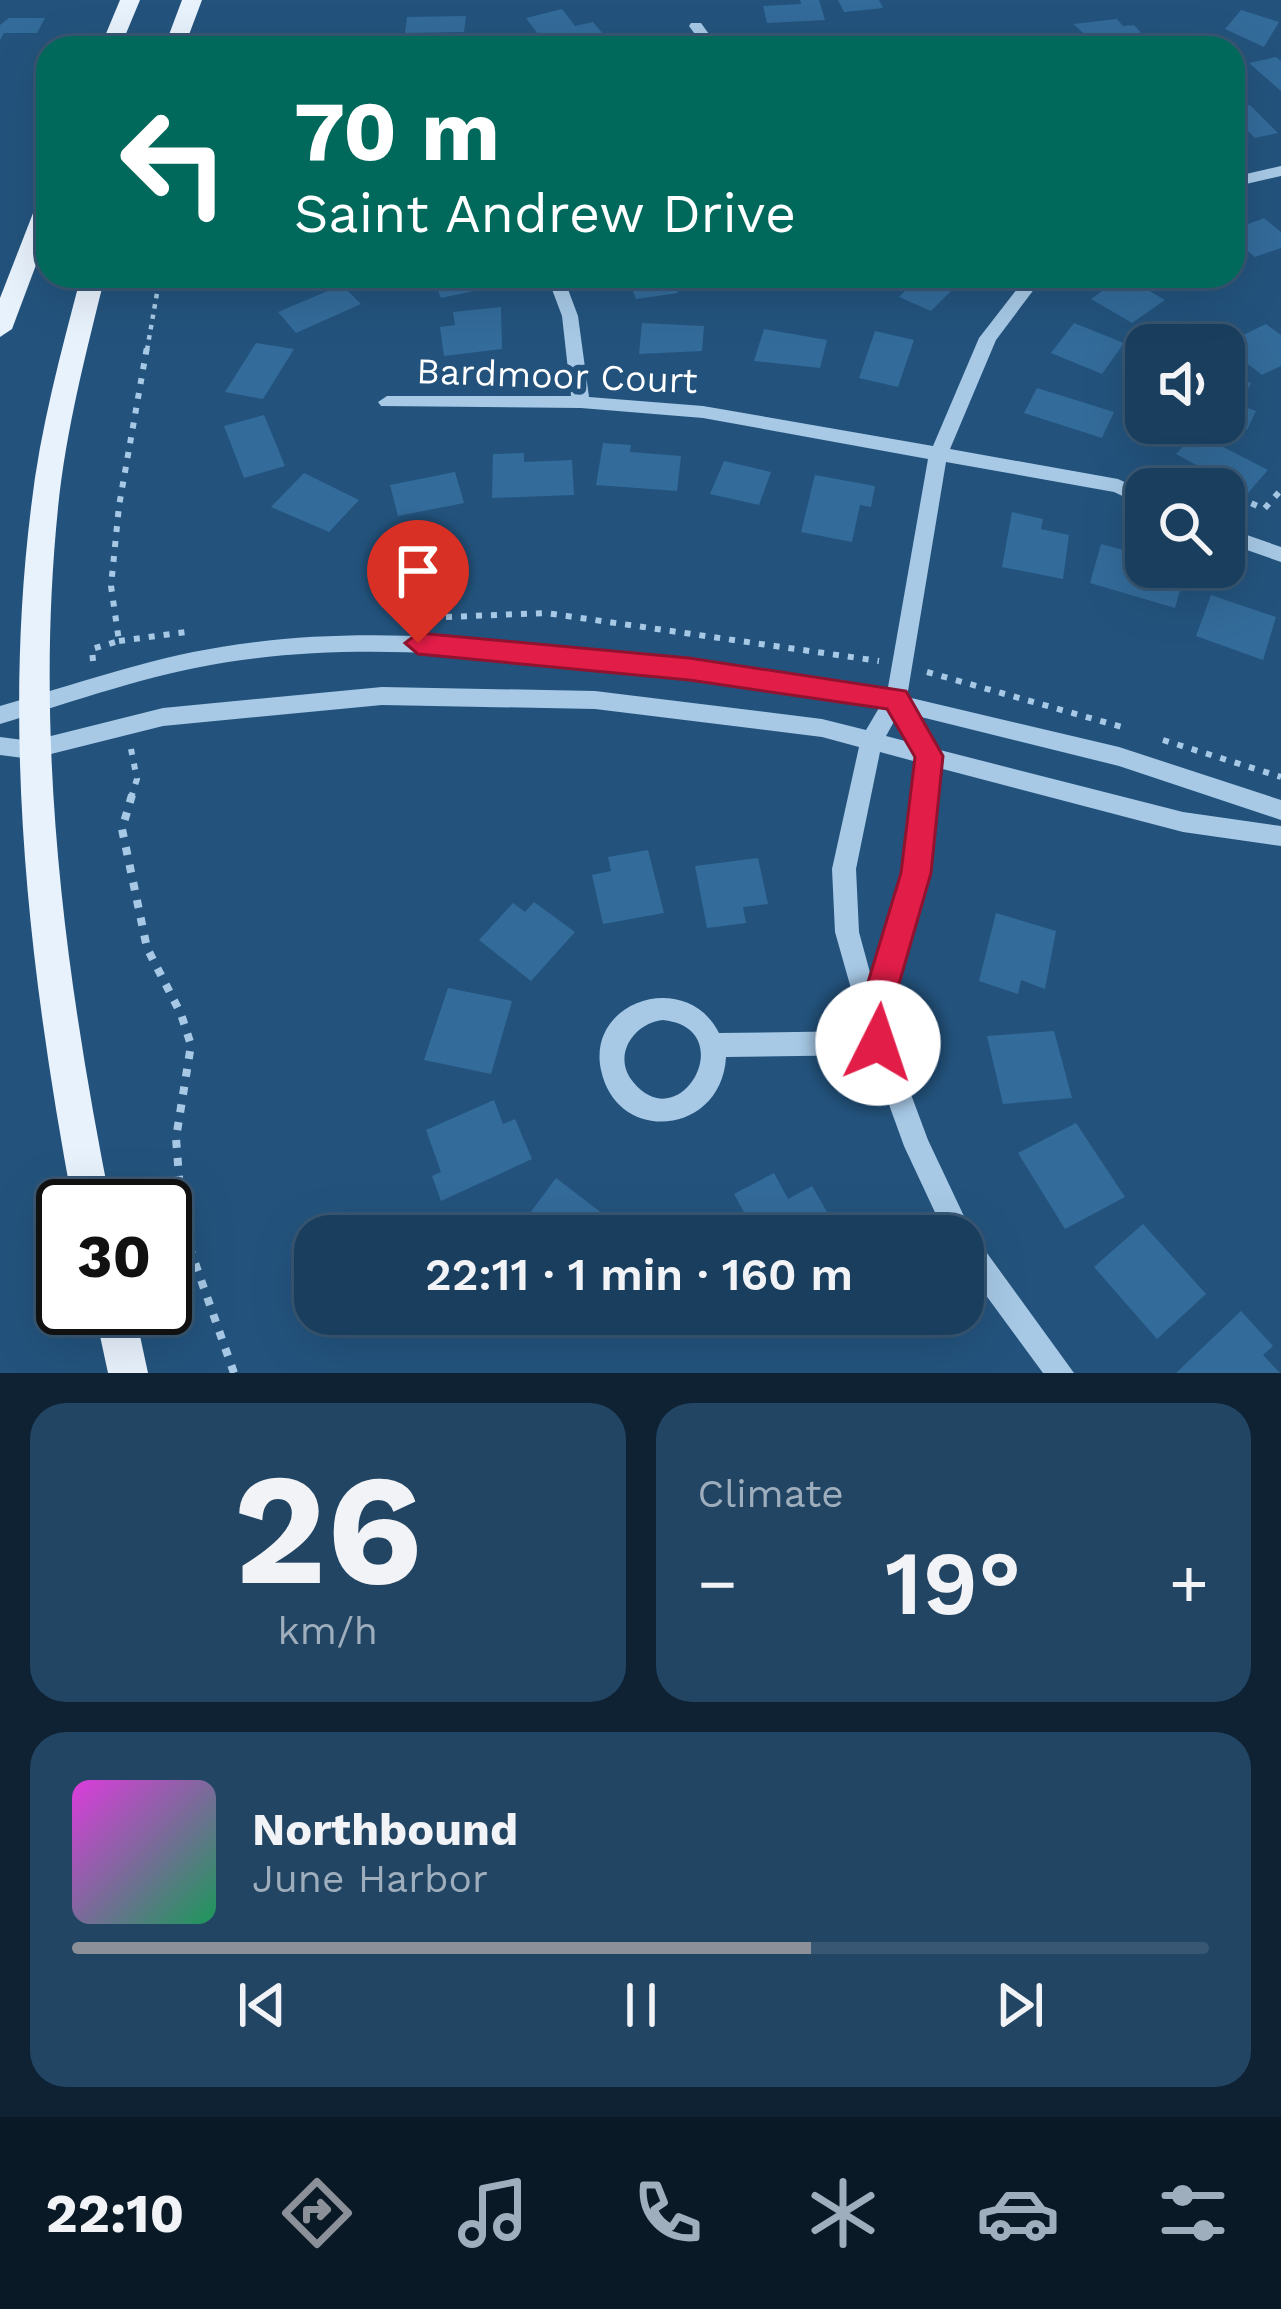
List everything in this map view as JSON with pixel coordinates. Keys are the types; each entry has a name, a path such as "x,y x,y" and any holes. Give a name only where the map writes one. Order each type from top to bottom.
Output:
{"main road":[{"path":"115,36 130,0"},
{"path":"178,36 191,0"},
{"path":"0,328 36,234"},
{"path":"86,1179 36,848 16,748 15,711 55,406 89,288"},
{"path":"120,1335 128,1373"}],"street":[{"path":"696,26 703,36"},
{"path":"1245,179 1281,170"},
{"path":"560,288 570,316 581,403"},
{"path":"950,1215 917,1146 875,1032 847,932 844,869 871,741 896,699 938,455 988,338 1027,288"},
{"name":"Bardmoor Court","path":"387,402 581,403 704,412 1125,490"},
{"path":"1245,542 1281,555"},
{"path":"15,711 249,651 374,641 506,649 896,699 1189,775 1281,810"},
{"path":"16,748 231,708 382,696 595,700 822,728 1183,822 1281,836"},
{"path":"875,1032 916,873 929,756 896,699"},
{"path":"677,1011 693,1019 712,1045 714,1067 708,1084 680,1107 642,1106 618,1084 612,1068 612,1048 620,1031 644,1012 677,1011"},
{"path":"712,1045 875,1032"},
{"path":"984,1269 1060,1373"}],"path":[{"path":"94,688 92,649 119,641 111,586 119,506 158,288"},
{"path":"1245,500 1264,509 1281,490"},
{"path":"102,731 105,755 131,749 136,762 137,779 122,829 147,947 181,1014 191,1046 176,1138 183,1229 234,1373"}],"building":[{"path":"800,0 819,0 825,20 767,23 763,6 801,4"},
{"path":"838,0 879,0 883,8 844,12"},
{"path":"562,9 575,26 593,22 604,35 539,36 526,18"},
{"path":"1241,10 1279,22 1264,47 1225,29"},
{"path":"466,16 464,32 405,33 407,17"},
{"path":"9,18 45,18 37,33 4,33 0,40 0,25"},
{"path":"1117,19 1123,26 1134,25 1142,34 1087,36 1073,24"},
{"path":"1276,57 1281,61 1281,91 1249,63"},
{"path":"1250,105 1278,133 1255,138 1245,130 1245,106"},
{"path":"1264,218 1281,232 1281,248 1255,257 1245,249 1245,225"},
{"path":"335,288 345,288 361,304 296,333 278,312"},
{"path":"437,288 488,288 441,298"},
{"path":"632,288 676,288 678,293 636,299"},
{"path":"908,288 954,288 931,311 899,297"},
{"path":"1107,288 1144,288 1165,300 1132,323 1091,299"},
{"path":"501,307 502,349 444,356 440,327 455,325 453,312"},
{"path":"642,323 704,326 702,351 639,354"},
{"path":"1074,323 1124,343 1102,374 1051,353"},
{"path":"1266,324 1281,335 1281,366 1262,375 1245,362 1245,334"},
{"path":"764,329 827,340 820,368 754,361"},
{"path":"875,331 914,340 898,387 859,378"},
{"path":"256,343 294,349 263,399 225,392"},
{"path":"1037,388 1114,412 1102,438 1024,413"},
{"path":"1245,407 1256,411 1245,429"},
{"path":"264,415 285,466 244,478 224,426"},
{"path":"603,443 631,445 630,452 681,456 677,491 596,485"},
{"path":"1186,444 1217,444 1268,470 1248,493 1245,468 1202,468 1176,454"},
{"path":"524,453 524,462 572,460 574,495 492,498 493,454"},
{"path":"724,461 771,472 759,505 710,494"},
{"path":"455,472 464,503 398,516 390,485"},
{"path":"304,473 359,500 329,532 271,507"},
{"path":"815,475 875,486 871,507 860,505 852,542 801,532"},
{"path":"1012,512 1043,519 1041,529 1069,535 1063,579 1002,567"},
{"path":"1101,544 1125,550 1125,588 1181,588 1175,608 1090,583"},
{"path":"1211,595 1276,617 1263,660 1196,636"},
{"path":"648,850 664,913 603,924 592,875 611,871 608,857"},
{"path":"758,858 768,904 743,907 746,923 707,928 695,866"},
{"path":"534,902 575,932 531,981 479,940 513,903 525,912"},
{"path":"996,913 1056,931 1045,989 1021,980 1018,994 979,981"},
{"path":"448,988 512,1001 491,1074 424,1060"},
{"path":"1054,1031 1072,1098 1003,1104 987,1036"},
{"path":"494,1100 503,1124 515,1119 532,1159 441,1201 432,1176 441,1172 426,1130"},
{"path":"1076,1123 1125,1197 1065,1229 1018,1153"},
{"path":"774,1173 788,1199 812,1186 829,1215 746,1215 734,1194"},
{"path":"556,1178 604,1215 529,1215"},
{"path":"1143,1224 1206,1294 1157,1339 1094,1267"},
{"path":"1241,1311 1273,1346 1263,1355 1280,1373 1176,1373"}],"route":[{"path":"418,643 689,669 896,699 929,756 916,873 872,1022 878,1043"}]}
